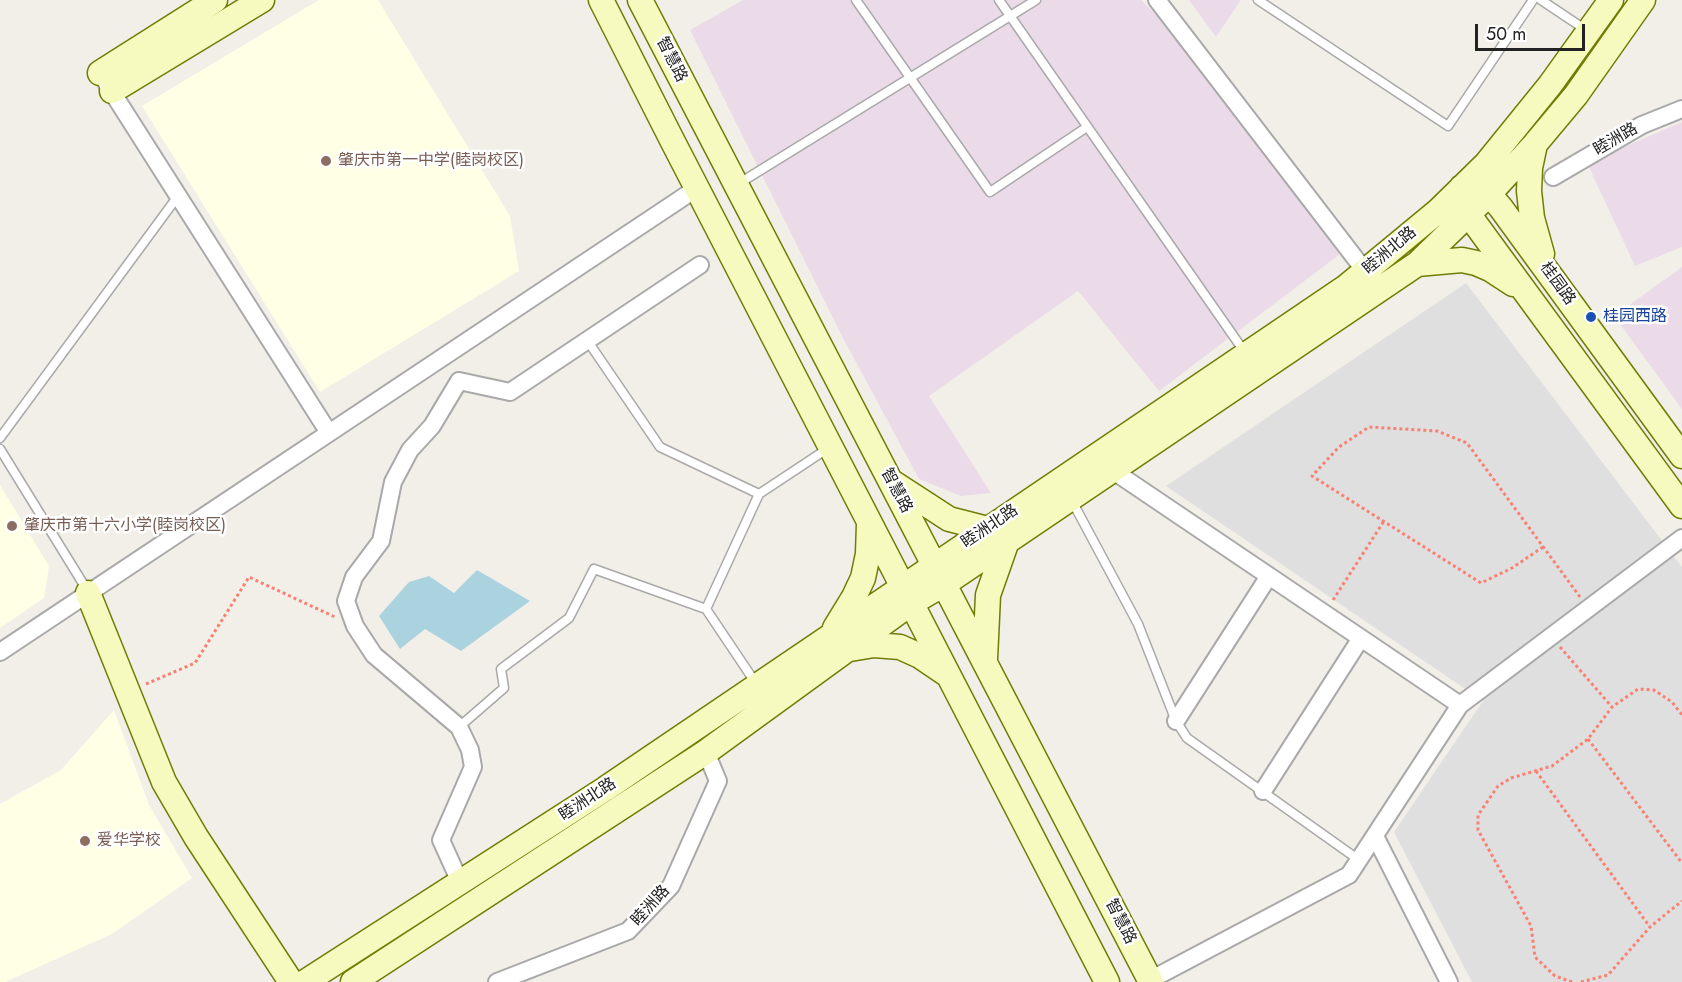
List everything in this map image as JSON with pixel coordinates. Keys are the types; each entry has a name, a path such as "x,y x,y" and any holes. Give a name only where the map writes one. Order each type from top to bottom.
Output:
{"main road":[{"path":"106,82 215,0"},
{"path":"106,82 262,0"},
{"path":"601,0 1107,982"},
{"name":"智慧路","path":"640,0 1150,981"},
{"name":"睦洲北路","path":"353,982 706,752 839,642 998,535 1247,355 1347,287 1438,211 1486,164 1511,135 1611,0"},
{"name":"睦洲北路","path":"998,535 1070,498 1417,264 1489,194 1535,144 1582,87 1643,0"},
{"path":"672,140 684,142 698,135 704,124"},
{"path":"1535,144 1530,168 1532,218 1545,268"},
{"path":"1489,194 1462,188 1469,214 1682,506"},
{"name":"桂园路","path":"1489,194 1682,456"},
{"path":"1417,264 1462,260 1476,263 1491,269 1523,290"},
{"path":"891,482 949,519 998,535 988,595 985,661"},
{"path":"869,521 868,554 863,578 839,642 900,647 920,656 950,677"},
{"path":"88,593 164,782 196,837 291,982"},
{"name":"睦洲北路","path":"305,982 605,789 758,685 839,642"}],"street":[{"path":"1157,0 1365,272"},
{"path":"106,82 329,433"},
{"name":"睦洲路","path":"1554,177 1642,125 1682,109"},
{"path":"0,652 697,188"},
{"path":"460,882 441,840 473,767 470,750 459,727 374,655 354,626 346,601 354,577 381,541 393,482 410,450 432,426 459,381 510,392 700,265"},
{"path":"1112,470 1460,705"},
{"path":"1150,981 1349,875 1460,705 1682,538"},
{"path":"1176,721 1269,576"},
{"path":"1263,791 1360,638"},
{"name":"睦洲路","path":"496,982 628,931 670,886 718,781 706,752"},
{"path":"1375,836 1449,982"}],"lane":[{"path":"856,0 990,192 1088,127"},
{"path":"999,0 1247,355"},
{"path":"736,185 1036,0"},
{"path":"1258,0 1448,126 1533,0"},
{"path":"1541,0 1589,32"},
{"path":"0,438 178,196"},
{"path":"587,340 660,447 759,494"},
{"path":"706,609 759,494 830,447"},
{"path":"0,448 88,593"},
{"path":"1070,498 1138,624 1176,721 1187,738 1359,860"},
{"path":"459,727 504,688 501,669 569,618 594,569 706,609 758,685"}],"path":[{"path":"1543,547 1512,568 1481,582 1312,476 1340,447 1369,427 1437,431 1467,443 1588,608"},
{"path":"1324,613 1384,521"},
{"path":"128,692 195,663 249,578 354,626"},
{"path":"1551,636 1612,707"},
{"path":"1572,982 1555,976 1535,957 1531,926 1478,830 1478,815 1498,786 1511,778 1552,766 1588,739 1612,707 1638,689 1654,690 1672,702 1682,715"},
{"path":"1588,739 1682,863"},
{"path":"1536,771 1650,927"},
{"path":"1581,982 1608,975 1650,927 1682,901"}],"shaded area":[{"name":"肇庆市第一中学(睦岗校区)","path":"319,0 378,0 510,216 519,271 320,392 142,106"},
{"path":"743,0 1141,0 1157,16 1340,254 1159,391 1078,291 929,396 991,493 961,496 919,479 843,338 690,30"},
{"path":"1189,0 1241,0 1216,37"},
{"path":"1682,122 1682,247 1635,266 1587,163"},
{"path":"1682,267 1682,409 1614,316"},
{"path":"1466,283 1682,567 1682,982 1472,982 1394,832 1483,701 1166,486"},
{"name":"肇庆市第十六小学(睦岗校区)","path":"0,485 49,566 44,598 0,628"},
{"name":"爱华学校","path":"114,710 149,805 192,878 112,934 5,982 0,982 0,804 61,770"}],"water":[{"path":"477,570 530,601 461,651 425,629 400,649 379,616 409,582 429,576 454,593"}],"place":[{"name":"肇庆市第一中学(睦岗校区)","path":"326,161"},
{"name":"桂园西路","path":"1591,317"},
{"name":"肇庆市第十六小学(睦岗校区)","path":"12,526"},
{"name":"爱华学校","path":"85,841"}]}
